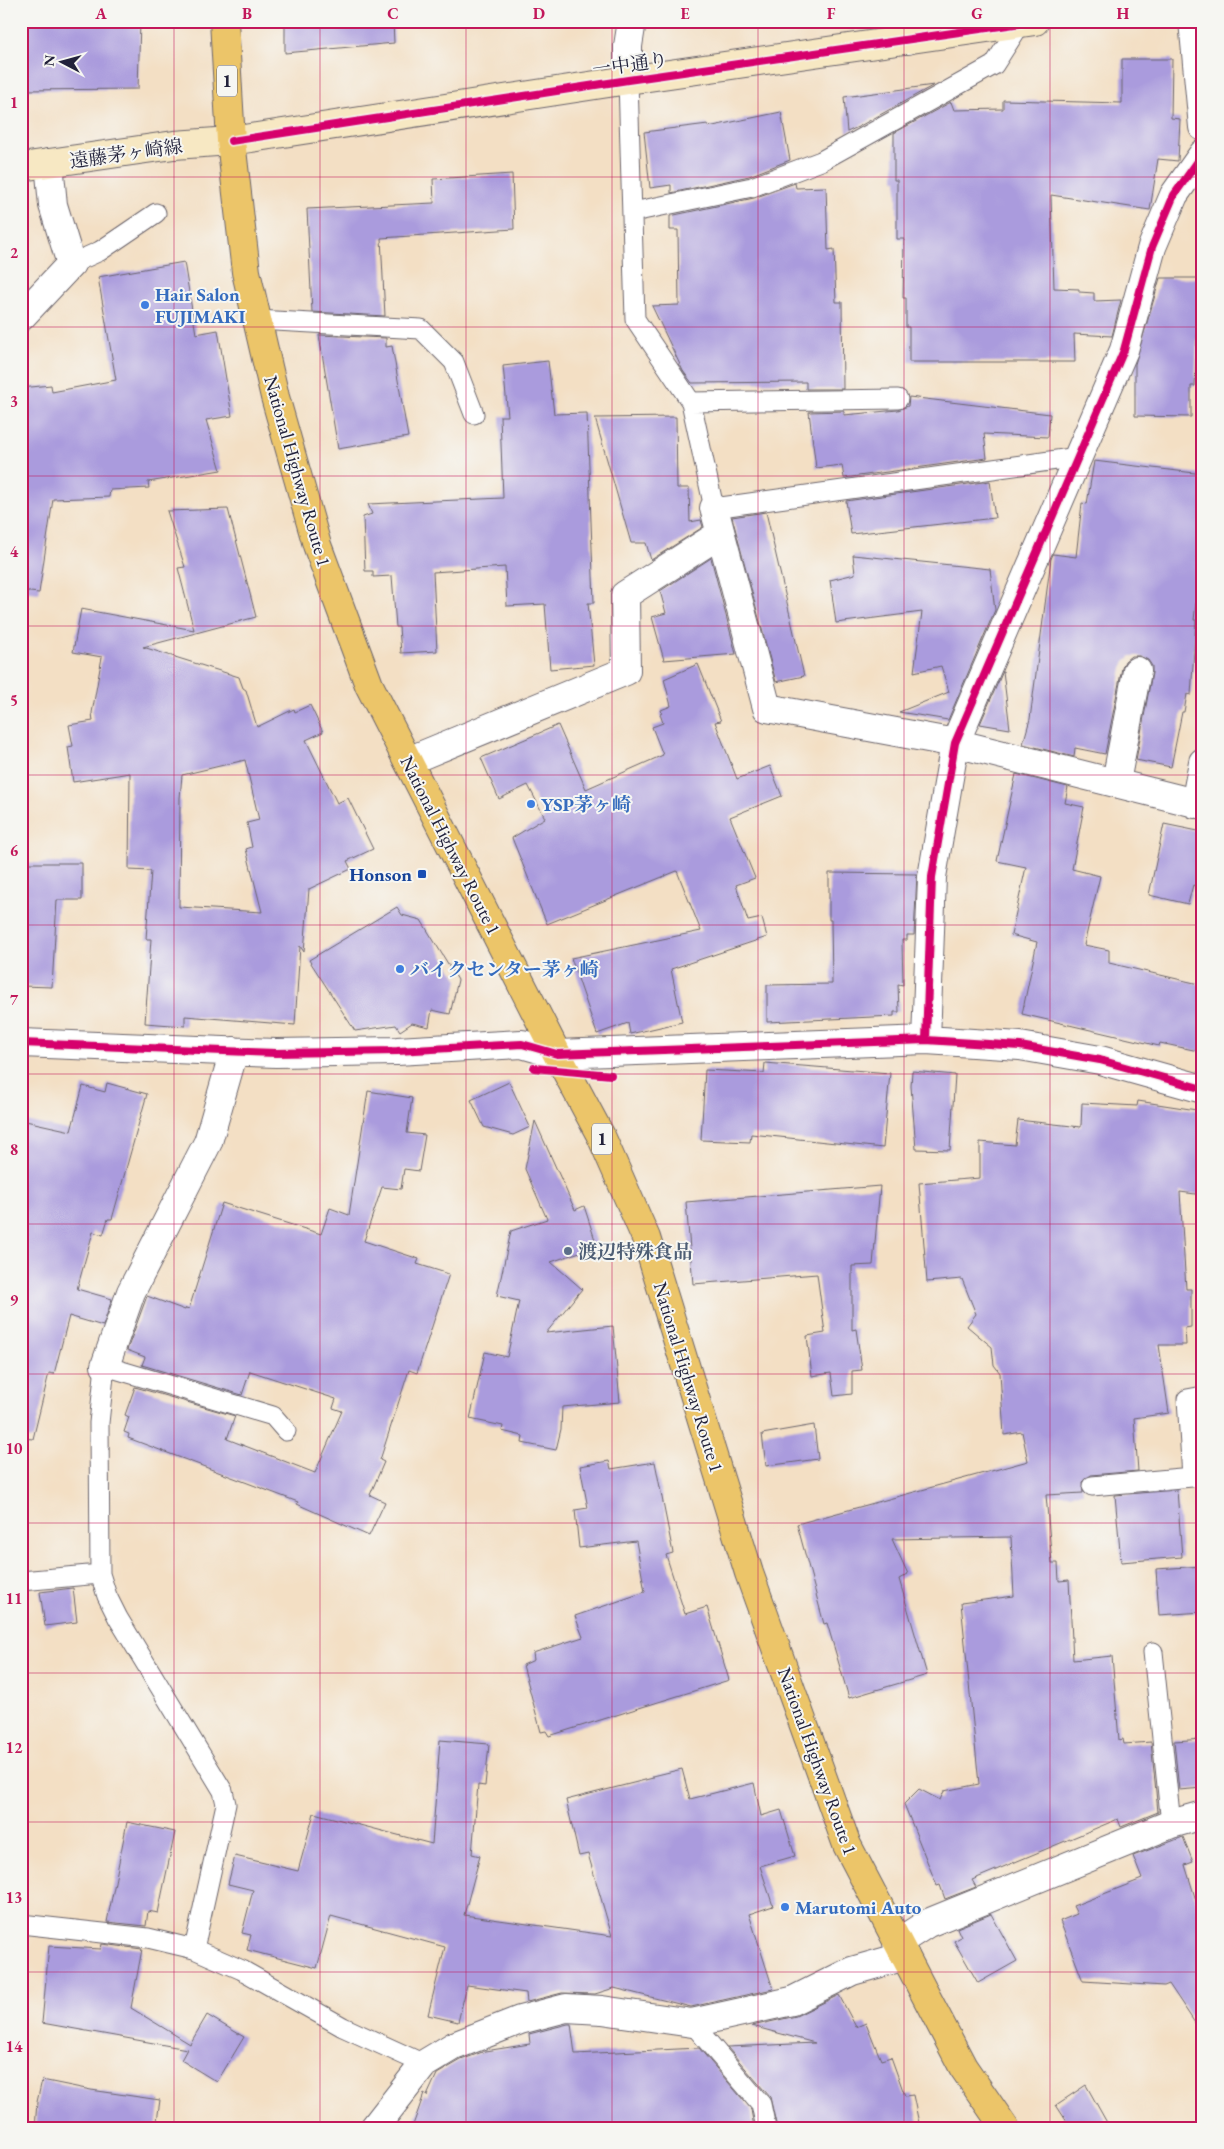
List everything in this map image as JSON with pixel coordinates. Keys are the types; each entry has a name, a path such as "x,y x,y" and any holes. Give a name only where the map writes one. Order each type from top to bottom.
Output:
{"highway":[{"name":"National Highway Route 1","path":"224,21 231,141 246,272 275,397 317,545 369,685 557,1054 601,1136 646,1238 756,1592 847,1845 963,2066 1005,2128"}],"street":[{"path":"628,80 628,46 632,21"},
{"path":"1193,21 1203,127"},
{"name":"一中通り","path":"231,141 628,80 903,30 1028,22"},
{"name":"遠藤茅ヶ崎線","path":"21,167 174,145 231,141"},
{"path":"926,1040 932,877 955,743 1124,350 1152,247 1174,195 1203,154"},
{"path":"21,317 71,264 53,205 49,163"},
{"path":"714,508 767,708 955,743 1199,804 1203,762"},
{"path":"408,761 626,671 625,595 720,534"},
{"path":"1116,782 1137,671"},
{"path":"21,1043 234,1051 398,1051 522,1044 557,1054 926,1040 1020,1046 1100,1060 1203,1089"},
{"path":"105,1366 131,1292 208,1142 234,1051"},
{"path":"374,2128 424,2064 454,2046 520,2020 566,2008 602,2010 692,2023 792,2001 901,1949 928,1923 1171,1824 1203,1815"}],"lane":[{"path":"633,212 752,187 822,161 994,65 1028,22"},
{"path":"628,80 635,319 691,402 714,508 1078,457"},
{"path":"71,264 100,251 156,214"},
{"path":"257,320 421,329 454,362 474,414"},
{"path":"691,402 898,399"},
{"path":"194,1949 226,1804 223,1791 118,1618 107,1596 100,1574 99,1423 105,1366 273,1416 286,1431"},
{"path":"1092,1486 1192,1476 1187,1399 1203,1396"},
{"path":"21,1581 100,1574"},
{"path":"1153,1652 1171,1824"},
{"path":"21,1924 148,1938 194,1949 242,1970 343,2027 424,2064"},
{"path":"692,2023 761,2104 766,2128"}],"building":[{"path":"21,21 140,21 138,89 21,90"},
{"path":"285,21 393,21 394,43 285,53"},
{"path":"1122,59 1172,59 1171,118 1180,119 1178,161 1158,159 1150,210 1051,195 1054,288 1079,289 1079,292 1094,293 1094,301 1121,300 1112,336 1074,334 1075,362 909,362 909,327 906,327 906,298 903,298 904,239 897,239 897,180 894,180 894,133 951,102 954,110 1003,109 1003,100 1122,103"},
{"path":"934,85 858,127 847,132 844,97"},
{"path":"781,112 790,160 749,176 671,193 671,185 650,188 644,132 708,124 708,127"},
{"path":"512,174 514,229 381,238 385,316 312,312 307,209 434,203 433,179"},
{"path":"795,183 796,188 826,187 828,250 834,249 836,302 842,302 843,389 806,389 806,382 692,383 683,371 652,306 679,305 678,230 670,230 670,216 754,198"},
{"path":"184,262 196,334 218,330 232,416 206,420 221,470 148,482 149,488 110,490 109,497 53,499 39,593 21,591 21,388 51,385 52,392 116,380 98,277"},
{"path":"1160,278 1203,278 1203,320 1198,320 1195,386 1191,386 1191,417 1135,416 1135,364"},
{"path":"319,335 386,338 386,347 392,346 408,437 338,449"},
{"path":"548,361 554,414 587,413 594,603 588,603 594,665 550,669 545,604 507,606 505,567 433,572 437,651 401,653 399,627 396,627 392,576 373,577 373,571 365,571 363,517 372,514 368,504 503,498 500,416 508,416 503,366"},
{"path":"909,397 1050,414 1048,437 984,434 987,458 844,478 842,465 816,468 809,412 844,411 844,415 898,410 908,406"},
{"path":"676,417 677,488 689,488 690,522 701,520 703,527 651,560 646,543 631,543 595,418"},
{"path":"1094,461 1203,474 1203,544 1194,620 1196,620 1191,695 1187,694 1184,712 1182,712 1171,767 1136,760 1152,673 1152,666 1148,660 1139,656 1131,656 1125,661 1122,668 1105,754 1075,748 1074,757 1023,744 1030,719 1051,559 1053,554 1076,557 1082,503 1087,504"},
{"path":"990,481 995,518 851,534 846,501"},
{"path":"228,509 256,617 143,647 239,677 243,688 246,690 257,727 294,709 295,712 310,705 323,732 306,740 337,803 348,798 373,849 347,861 351,869 309,889 304,952 300,946 295,1025 185,1016 185,1026 145,1023 151,939 146,939 151,871 129,870 130,773 73,782 68,747 73,746 69,725 93,721 92,713 102,657 73,652 81,609 194,630 178,568 185,567 167,511","holes":["245,760 259,820 247,823 252,847 246,849 262,912 179,907 182,775"]},
{"path":"766,512 804,676 776,682 732,517"},
{"path":"853,555 990,569 995,610 948,720 899,712 949,692 941,666 914,672 922,612 836,623 830,580 855,574"},
{"path":"711,558 736,654 664,660 652,617 666,613 660,591"},
{"path":"698,664 721,721 715,722 737,779 770,766 782,796 730,817 755,878 736,885 748,921 762,918 767,937 671,969 682,1022 630,1034 628,1023 597,1034 571,958 701,931 677,871 547,924 512,838 545,818 528,785 499,799 481,758 558,725 586,789 663,755 652,727 663,723 660,714 662,713 661,710 671,706 664,679"},
{"path":"1003,671 1010,729 980,724"},
{"path":"1016,774 1068,787 1065,803 1084,807 1072,869 1100,876 1084,945 1109,950 1109,963 1203,985 1203,1052 1160,1043 1159,1046 1022,1014 1037,942 1011,935 1026,867 997,861"},
{"path":"1164,824 1203,832 1203,854 1196,886 1193,885 1188,904 1149,895"},
{"path":"21,863 82,863 82,900 57,900 52,987 21,986"},
{"path":"829,873 917,874 914,935 907,935 907,940 902,940 903,985 898,984 899,1012 894,1012 894,1016 767,1022 767,985 832,984"},
{"path":"397,907 402,915 421,920 458,980 450,1014 432,1010 429,1027 412,1023 400,1031 396,1025 355,1031 309,960"},
{"path":"765,1063 890,1073 883,1148 751,1134 750,1142 701,1140 705,1070 764,1073"},
{"path":"912,1071 955,1075 950,1150 916,1149 911,1086"},
{"path":"509,1082 530,1127 513,1135 484,1127 471,1100"},
{"path":"107,1083 147,1094 112,1219 108,1219 103,1235 93,1232 77,1289 112,1299 103,1326 69,1316 54,1374 49,1373 33,1439 21,1438 21,1120 71,1131 83,1086 105,1092"},
{"path":"368,1091 412,1098 407,1133 425,1135 419,1171 404,1169 401,1189 382,1187 364,1241 419,1259 417,1264 449,1274 417,1373 409,1370 380,1460 384,1462 370,1495 385,1502 369,1536 297,1504 298,1502 128,1438 129,1434 124,1432 129,1417 125,1415 135,1387 235,1416 227,1439 315,1473 342,1411 333,1408 336,1399 250,1371 242,1395 142,1365 145,1357 127,1350 147,1296 185,1310 186,1308 189,1309 222,1203 321,1234 330,1208 349,1215"},
{"path":"1138,1101 1203,1111 1203,1195 1180,1192 1186,1289 1191,1289 1191,1327 1185,1328 1186,1345 1159,1345 1169,1413 1134,1418 1138,1471 1091,1475 1082,1482 1083,1493 1046,1495 1052,1563 1058,1563 1059,1581 1069,1580 1073,1660 1112,1656 1119,1740 1123,1739 1124,1744 1151,1742 1158,1812 1121,1827 1118,1819 972,1880 976,1887 945,1899 940,1885 937,1886 904,1804 919,1789 940,1800 944,1791 979,1784 961,1603 1014,1596 1011,1537 892,1539 908,1574 899,1579 927,1675 849,1698 827,1623 824,1624 797,1524 1028,1461 1022,1432 1004,1435 1000,1373 994,1365 992,1347 967,1326 976,1314 962,1279 927,1282 919,1183 980,1178 980,1142 1015,1145 1018,1120 1081,1127 1082,1103 1137,1106"},
{"path":"535,1121 575,1210 584,1206 597,1246 551,1262 582,1289 546,1333 613,1326 620,1402 562,1407 561,1429 556,1450 522,1443 523,1436 502,1431 503,1426 470,1419 485,1352 507,1357 519,1301 497,1296 511,1231 547,1219 525,1169"},
{"path":"880,1186 873,1265 852,1266 852,1330 856,1329 862,1370 852,1371 852,1394 834,1396 831,1373 812,1376 807,1336 825,1333 817,1274 693,1284 686,1202"},
{"path":"814,1425 818,1459 766,1466 762,1434"},
{"path":"609,1461 611,1469 655,1462 673,1553 666,1555 685,1614 707,1607 729,1680 549,1736 546,1731 541,1732 523,1665 534,1660 533,1653 583,1637 575,1616 645,1592 636,1541 579,1548 575,1510 588,1508 580,1466"},
{"path":"1177,1490 1182,1557 1121,1562 1115,1495"},
{"path":"1203,1566 1203,1612 1159,1615 1156,1569"},
{"path":"73,1588 77,1622 45,1626 40,1592"},
{"path":"1203,1739 1203,1788 1179,1790 1174,1741"},
{"path":"440,1740 489,1744 485,1786 478,1785 472,1854 480,1856 464,1915 612,1936 588,1854 579,1856 566,1800 682,1769 690,1799 754,1783 761,1816 781,1810 795,1856 760,1866 773,1906 749,1914 773,1989 691,2007 614,1988 595,1994 562,1993 527,2002 526,1993 467,1985 458,2022 428,2015 445,1947 331,1916 317,1968 247,1950 251,1935 242,1933 253,1890 228,1884 235,1856 298,1871 314,1813 432,1844"},
{"path":"127,1822 175,1832 158,1913 148,1911 146,1926 107,1922"},
{"path":"1183,1837 1193,1862 1185,1865 1203,1923 1203,2035 1169,1984 1164,1986 1083,1981 1060,1921 1077,1914 1073,1906 1142,1879 1133,1856"},
{"path":"991,1914 1017,1961 978,1983 954,1941 961,1937 957,1928"},
{"path":"102,1944 142,1949 131,2008 190,2044 207,2015 244,2037 217,2082 181,2060 187,2049 42,2023 49,1946 101,1949"},
{"path":"839,1995 856,2027 866,2023 881,2060 891,2057 905,2096 913,2095 920,2128 777,2128 770,2097 727,2047 815,2043 752,2026 796,2016"},
{"path":"571,2024 575,2054 699,2048 751,2109 754,2128 412,2128 424,2094 427,2096 437,2074 461,2060 485,2051 530,2044 529,2034"},
{"path":"42,2080 91,2090 160,2100 156,2128 35,2128 37,2102"},
{"path":"1086,2085 1110,2128 1071,2128 1056,2105"}],"cycle path":[{"path":"231,141 628,80 1035,21"},
{"path":"926,1040 932,877 955,743 1124,350 1152,247 1174,195 1203,154"},
{"path":"21,1043 276,1053 397,1051 522,1044 557,1054 926,1040 1020,1046 1100,1060 1203,1089"},
{"path":"534,1068 611,1075"}],"place":[{"name":"Hair Salon FUJIMAKI","path":"145,305"},
{"name":"YSP茅ヶ崎","path":"531,804"},
{"name":"Honson","path":"422,874"},
{"name":"バイクセンター茅ヶ崎","path":"400,969"},
{"name":"渡辺特殊食品","path":"568,1251"},
{"name":"Marutomi Auto","path":"785,1907"}]}
